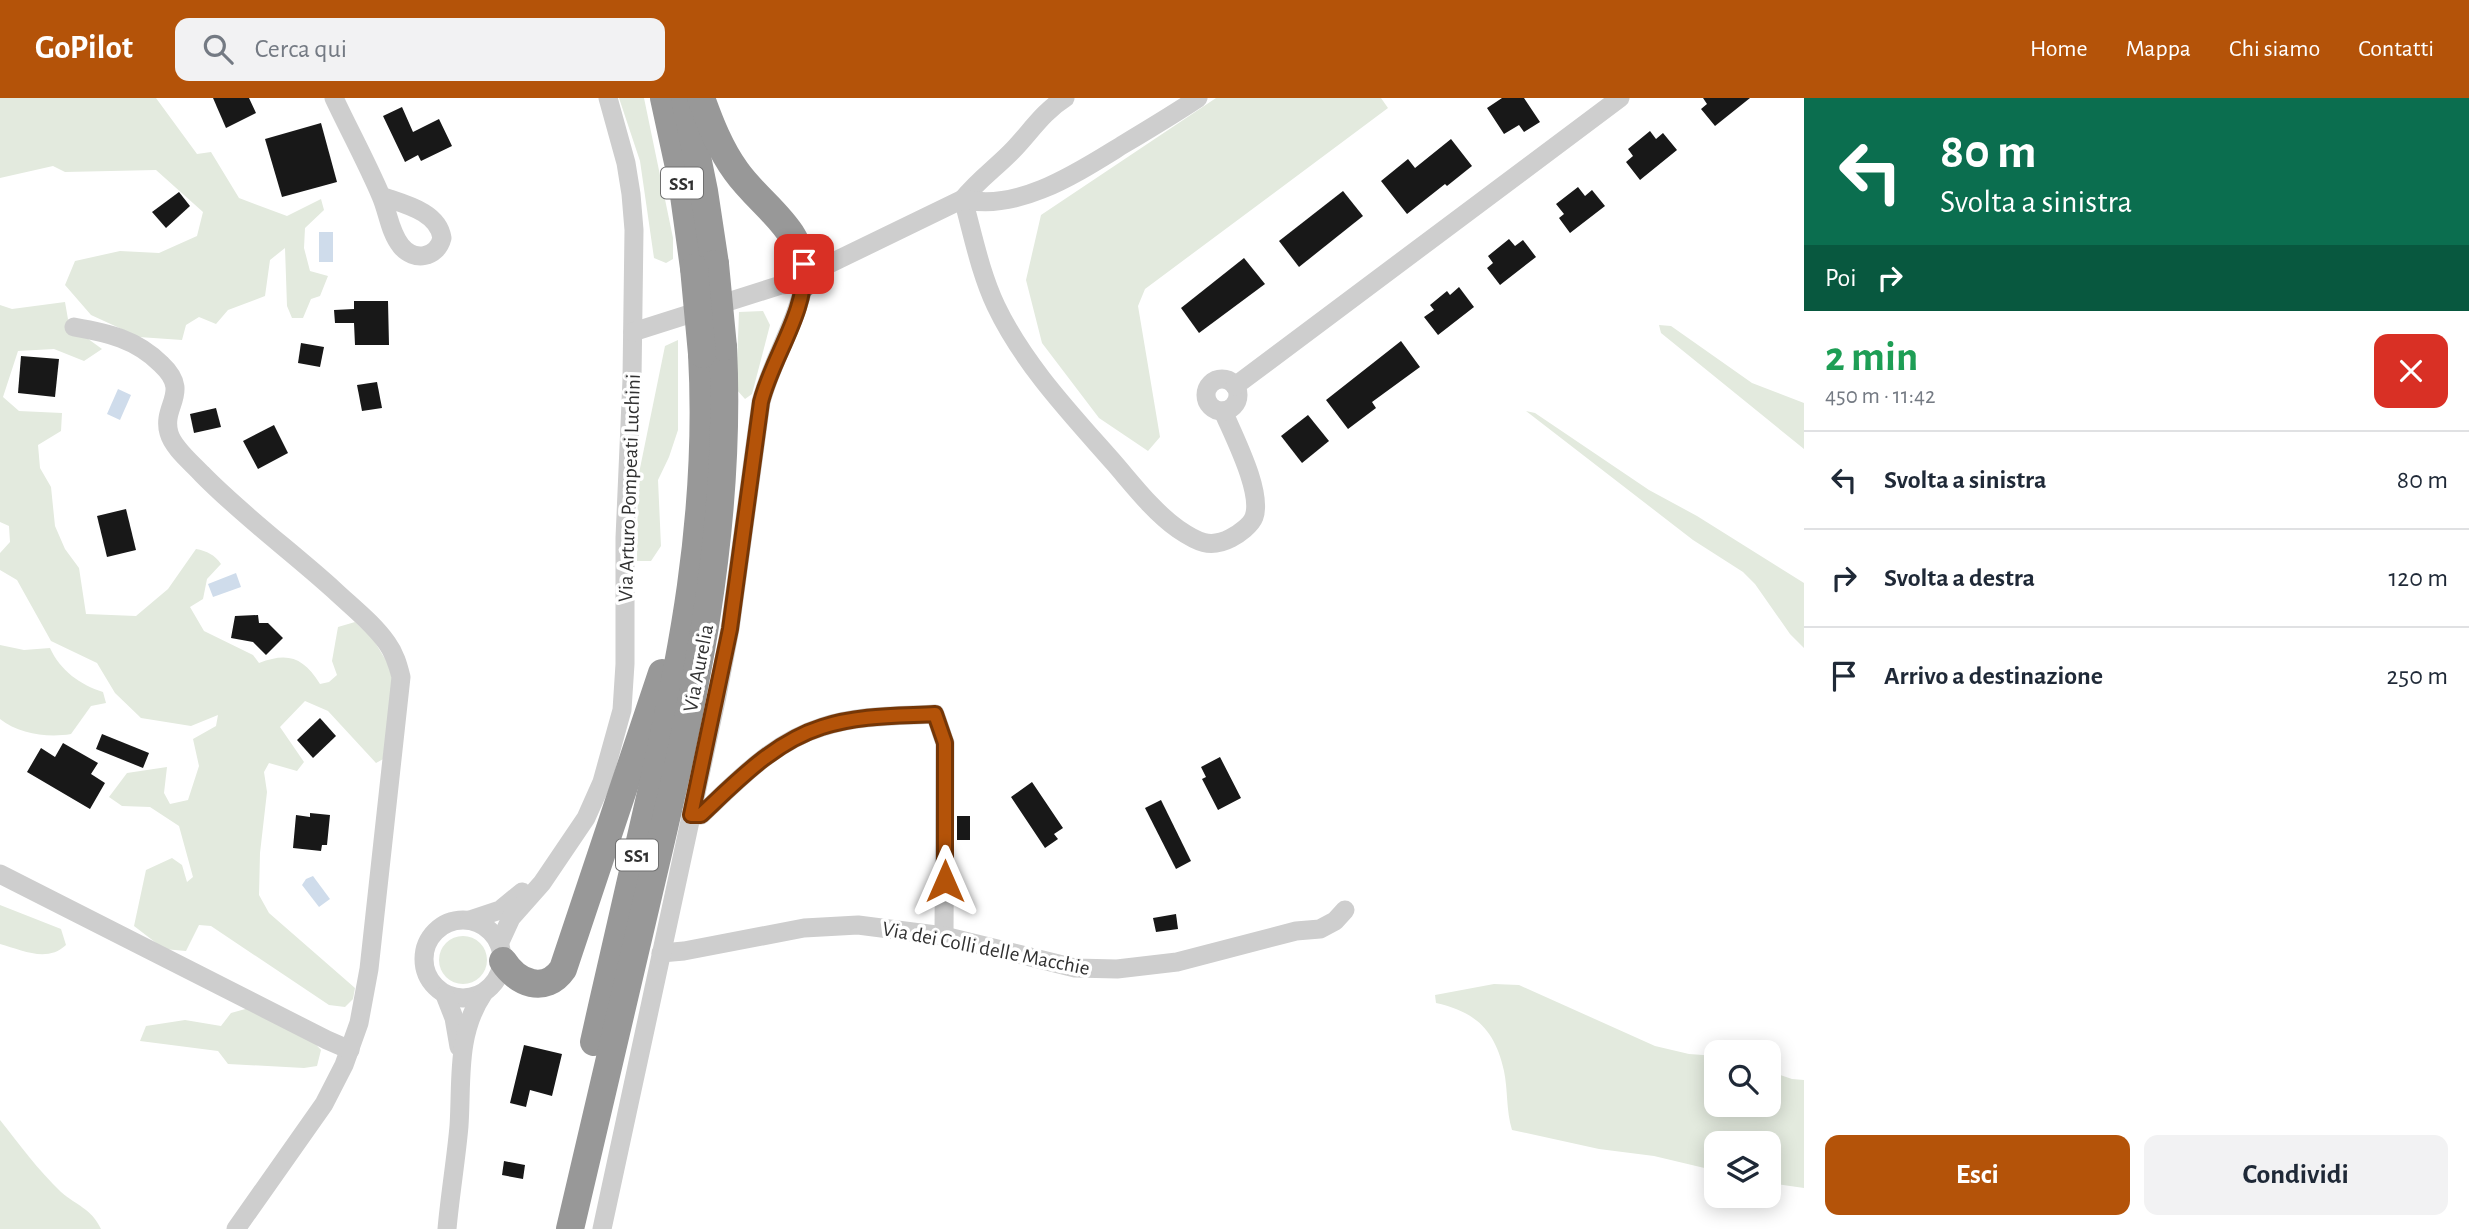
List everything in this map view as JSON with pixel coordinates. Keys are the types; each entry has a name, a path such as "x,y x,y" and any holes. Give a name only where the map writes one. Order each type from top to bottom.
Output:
{"highway":[{"name":"Via Aurelia","path":"664,98 704,266"},
{"name":"Via Aurelia","path":"570,1229 670,802 704,643 722,498 713,350 704,266 704,191 685,98"},
{"path":"701,98 718,140 733,167 782,220 794,238 802,256 804,283"},
{"name":"Via Aurelia","path":"551,1229 680,666 694,579 713,350"},
{"path":"501,952 516,977 525,982 533,984 551,981 563,969 660,680 671,636 691,524 703,478"}],"street":[{"path":"334,98 381,196"},
{"name":"Via Arturo Pompeati Luchini","path":"501,952 512,918 542,883 586,818 602,782 622,710 633,332 632,202 622,146 608,98"},
{"path":"827,265 964,199 980,178 1007,156 1046,113 1065,98"},
{"path":"964,199 1010,199 1067,178 1198,98"},
{"path":"1234,386 1620,98"},
{"path":"964,199 982,270 996,304 1034,366 1095,441 1154,506 1177,528 1212,545 1236,536 1253,520 1257,502 1223,411"},
{"path":"602,1229 730,629 761,402 772,366 798,307 804,283 781,285 633,332"},
{"path":"75,327 120,337 144,349 163,365 176,388 168,426 174,443 229,499 316,573 374,628 387,642 401,677 371,955 362,1012 350,1050 324,1104 236,1229"},
{"path":"1222,379 1237,391 1236,402 1223,411 1209,404 1207,390 1212,382 1222,379"},
{"path":"691,815 701,815 762,759 794,738 822,727 860,719 935,714 945,743 944,936"},
{"name":"Via Arturo Pompeati Luchini","path":"470,920 500,910 554,864"},
{"path":"0,874 350,1050"},
{"name":"Via dei Colli delle Macchie","path":"661,953 789,930 831,925 871,926 944,936 1075,968 1117,970 1177,962 1296,931 1320,929 1335,921 1345,910"},
{"path":"447,1229 459,1125 461,1067 467,1028 476,1004 497,980 501,952 492,933 482,925 470,920 446,923 435,931 424,953 428,977 445,995 457,999 483,994"},
{"path":"445,995 457,1030 461,1067"}],"shaded area":[{"path":"0,98 156,98 197,154 211,152 239,198 287,216 321,199 324,210 305,228 304,248 310,271 328,276 320,296 311,299 303,318 292,318 287,306 285,248 270,260 265,296 228,310 216,324 199,317 186,325 182,340 139,337 91,315 65,285 75,261 120,251 159,253 197,236 203,212 156,170 65,172 53,166 0,178"},
{"path":"619,98 644,98 673,238 673,259 666,263 654,258 640,161"},
{"path":"1216,98 1381,98 1388,108 1145,289 1138,306 1160,437 1148,451 1099,418 1042,343 1026,280 1041,215"},
{"path":"65,302 69,325 102,349 84,361 54,349 18,351 3,397 19,411 62,413 61,431 38,445 40,468 51,487 55,526 65,549 79,568 86,614 136,616 168,589 196,549 210,554 221,564 207,579 203,599 190,607 204,631 253,655 259,663 278,658 294,659 307,668 320,684 329,682 337,675 332,661 338,627 355,622 373,639 393,672 387,757 376,763 328,711 305,701 280,727 304,762 297,771 269,763 264,772 267,792 260,853 259,895 269,913 355,988 353,999 345,1007 329,1005 211,926 199,925 186,951 164,949 134,926 146,870 172,858 182,865 187,882 193,877 179,826 150,807 122,806 109,797 127,773 167,767 164,793 170,804 188,800 199,766 193,739 216,726 218,715 191,726 141,718 115,693 97,663 51,641 17,580 0,570 0,553 10,542 9,526 0,522 0,305 12,309"},
{"path":"763,311 770,325 752,394 745,399 736,389 739,312"},
{"path":"1659,325 1671,326 1752,383 1804,403 1804,449 1661,333"},
{"path":"678,340 678,430 658,480 661,546 651,561 637,561 638,478 665,346"},
{"path":"1526,411 1535,413 1649,490 1697,516 1804,583 1804,648 1790,634 1755,584 1743,572 1693,540"},
{"path":"0,645 24,650 50,648 59,663 72,676 103,692 106,703 91,706 71,734 34,734 8,724 0,719"},
{"path":"0,905 61,929 66,945 51,953 34,954 0,944"},
{"path":"463,936 480,943 487,960 480,977 463,984 446,977 439,960 446,943"},
{"path":"1494,984 1519,985 1655,1046 1704,1055 1704,1117 1781,1117 1781,1075 1804,1080 1804,1188 1781,1185 1781,1131 1704,1131 1704,1168 1512,1130 1504,1071 1495,1044 1482,1025 1462,1012 1436,1003 1435,995"},
{"path":"249,1008 310,1038 321,1050 317,1066 304,1068 228,1064 218,1051 140,1041 146,1026 185,1020 221,1026 231,1013"},
{"path":"0,1120 44,1175 88,1212 101,1229 0,1229"}],"water":[{"path":"319,232 333,232 333,262 319,262"},
{"path":"118,389 131,395 120,420 107,414"},
{"path":"236,573 241,587 213,597 208,584"},
{"path":"313,876 330,899 319,907 302,885 306,879"}],"building":[{"path":"213,98 249,98 256,113 226,128"},
{"path":"1502,98 1524,98 1540,122 1524,132 1519,125 1504,134 1487,108"},
{"path":"1703,98 1750,98 1715,126 1701,109 1707,104"},
{"path":"402,107 413,132 439,119 452,146 421,161 418,155 405,162 383,116"},
{"path":"321,123 337,182 282,197 265,139"},
{"path":"1650,131 1656,139 1663,133 1677,150 1640,180 1626,162 1633,156 1628,149"},
{"path":"1451,139 1472,166 1407,214 1381,181 1408,159 1415,168"},
{"path":"1578,187 1585,196 1592,190 1605,206 1570,233 1559,218 1564,214 1556,204"},
{"path":"1343,191 1363,216 1299,267 1279,241"},
{"path":"179,192 190,206 166,228 152,212"},
{"path":"1509,239 1515,246 1523,240 1536,257 1500,285 1487,268 1493,263 1488,256"},
{"path":"1244,258 1265,284 1199,333 1181,308"},
{"path":"1459,287 1474,307 1438,335 1424,317 1434,310 1430,305 1447,291 1450,295"},
{"path":"354,301 388,301 389,345 355,345 354,323 335,323 334,310 354,309"},
{"path":"1401,341 1420,367 1372,402 1376,408 1348,429 1326,400"},
{"path":"301,343 324,347 320,367 298,363"},
{"path":"21,356 59,359 55,397 18,393"},
{"path":"377,382 382,408 362,411 357,385"},
{"path":"216,408 221,427 194,433 190,414"},
{"path":"1308,415 1329,441 1302,463 1281,436"},
{"path":"274,425 288,453 258,469 243,441"},
{"path":"126,509 136,550 107,557 97,516"},
{"path":"258,615 259,623 268,623 283,638 266,655 253,642 231,638 235,616"},
{"path":"320,718 336,736 313,758 297,740"},
{"path":"102,734 149,753 143,768 96,749"},
{"path":"63,743 98,763 91,774 105,783 90,809 27,772 41,748 55,757"},
{"path":"1220,757 1241,798 1218,810 1202,779 1206,777 1201,767"},
{"path":"1032,782 1063,828 1054,834 1058,839 1045,848 1011,797"},
{"path":"1161,800 1191,861 1176,869 1145,808"},
{"path":"310,813 330,815 327,845 322,845 321,851 293,848 296,815 310,817"},
{"path":"957,816 970,816 970,840 957,840"},
{"path":"1176,914 1178,929 1156,932 1153,918"},
{"path":"524,1045 562,1054 552,1096 530,1090 526,1107 510,1103"},
{"path":"504,1161 525,1165 523,1179 502,1175"}],"route":[{"path":"804,264 801,298 785,341 772,366 761,402 730,629 691,815 701,815 762,759 794,738 822,727 860,719 935,714 945,743 945,881"}]}
